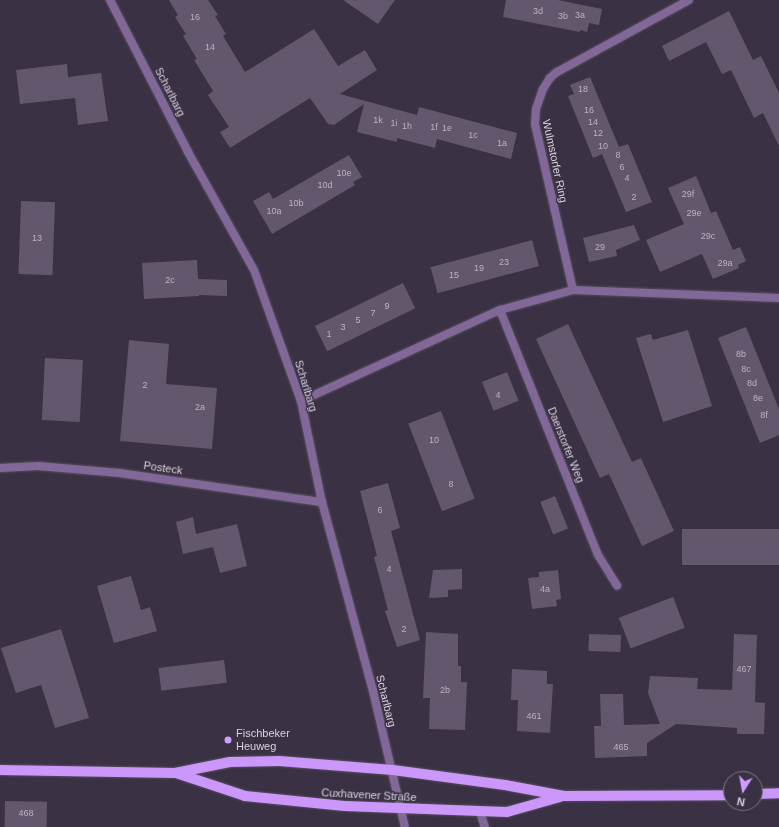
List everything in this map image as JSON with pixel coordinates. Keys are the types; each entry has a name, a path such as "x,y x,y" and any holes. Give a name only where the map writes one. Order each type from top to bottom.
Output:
{"main road":[{"name":"Cuxhavener Straße","path":"0,770 175,773 248,760 295,762 393,770 505,785 564,796 723,795"},
{"name":"Cuxhavener Straße","path":"175,773 245,796 298,803 402,809 507,812 564,796"},
{"path":"763,794 779,793"}],"street":[{"name":"Scharlbarg","path":"110,0 188,152 254,270 301,401 322,502 402,809"},
{"name":"Wulmstorfer Ring","path":"573,290 535,124 536,109 543,90 550,78 557,72 689,0"},
{"path":"301,401 500,310 573,290 779,298"},
{"name":"Daerstorfer Weg","path":"500,310 598,555 617,586"},
{"name":"Posteck","path":"0,468 38,466 120,473 322,502"},
{"path":"402,809 405,827"},
{"path":"480,812 485,827"}],"building":[{"path":"169,0 208,0 218,15 215,16 226,34 223,36 245,72 314,29 338,66 365,50 377,70 340,94 417,115 419,107 517,133 511,159 437,139 435,148 397,138 397,142 357,132 364,104 334,125 328,124 310,98 230,148 220,132 229,127 208,95 213,91 194,60 197,59 183,36 186,34 175,17 178,15"},
{"path":"343,0 395,0 378,24"},
{"path":"506,0 558,0 602,9 599,25 589,23 587,32 580,30 580,32 503,17"},
{"path":"729,11 753,60 761,56 779,93 779,146 763,113 754,118 731,70 722,74 706,42 669,61 662,46"},
{"path":"67,64 68,77 101,73 108,121 78,125 75,98 20,104 16,70"},
{"path":"590,77 619,147 628,144 652,202 626,212 602,154 593,158 568,96 574,94 570,85"},
{"path":"349,155 362,177 353,182 355,185 272,234 253,201 269,192 273,199"},
{"path":"696,176 711,213 716,211 733,250 740,247 746,261 738,265 739,268 713,279 702,254 660,272 646,240 684,224 668,188"},
{"path":"21,201 55,202 52,275 18,274"},
{"path":"634,225 640,240 616,250 617,256 589,262 583,238"},
{"path":"532,240 539,266 438,293 431,267"},
{"path":"197,260 198,279 227,280 227,296 199,295 144,299 142,263"},
{"path":"403,283 415,308 327,351 315,326"},
{"path":"568,324 632,462 641,458 674,531 642,546 609,474 600,478 536,339"},
{"path":"746,327 779,409 779,435 760,443 718,338"},
{"path":"688,330 712,406 663,422 636,338 651,334 653,340"},
{"path":"129,340 169,344 166,384 217,388 212,449 120,441"},
{"path":"45,358 83,360 80,422 42,420"},
{"path":"507,372 519,401 494,411 482,382"},
{"path":"441,411 475,499 442,511 408,424"},
{"path":"388,483 400,528 391,531 420,640 397,647 385,611 388,610 374,557 377,556 360,491"},
{"path":"555,496 568,528 553,534 540,502"},
{"path":"193,517 196,534 237,524 247,566 220,573 213,547 183,554 176,522"},
{"path":"682,529 779,529 779,565 682,565"},
{"path":"462,569 462,589 448,590 448,597 429,598 433,570"},
{"path":"558,570 561,599 556,600 557,606 532,609 528,578 539,577 539,572"},
{"path":"131,576 141,610 150,607 157,631 114,643 97,586"},
{"path":"673,597 685,628 631,649 619,618"},
{"path":"61,629 89,718 55,728 41,685 16,693 1,648"},
{"path":"426,632 458,634 458,666 461,666 461,682 467,682 465,730 429,729 430,698 423,698"},
{"path":"589,634 621,635 620,652 588,651"},
{"path":"734,634 757,635 755,702 765,703 764,734 737,734 737,728 676,724 647,743 647,756 595,758 594,726 601,726 600,694 623,694 624,725 660,724 648,693 650,676 698,678 697,689 732,690"},
{"path":"224,660 227,683 161,691 158,668"},
{"path":"512,669 547,671 547,684 553,684 550,733 517,731 518,700 511,700"},
{"path":"5,801 47,802 47,827 5,827"}],"place":[{"name":"Fischbeker Heuweg","path":"228,740"}]}
